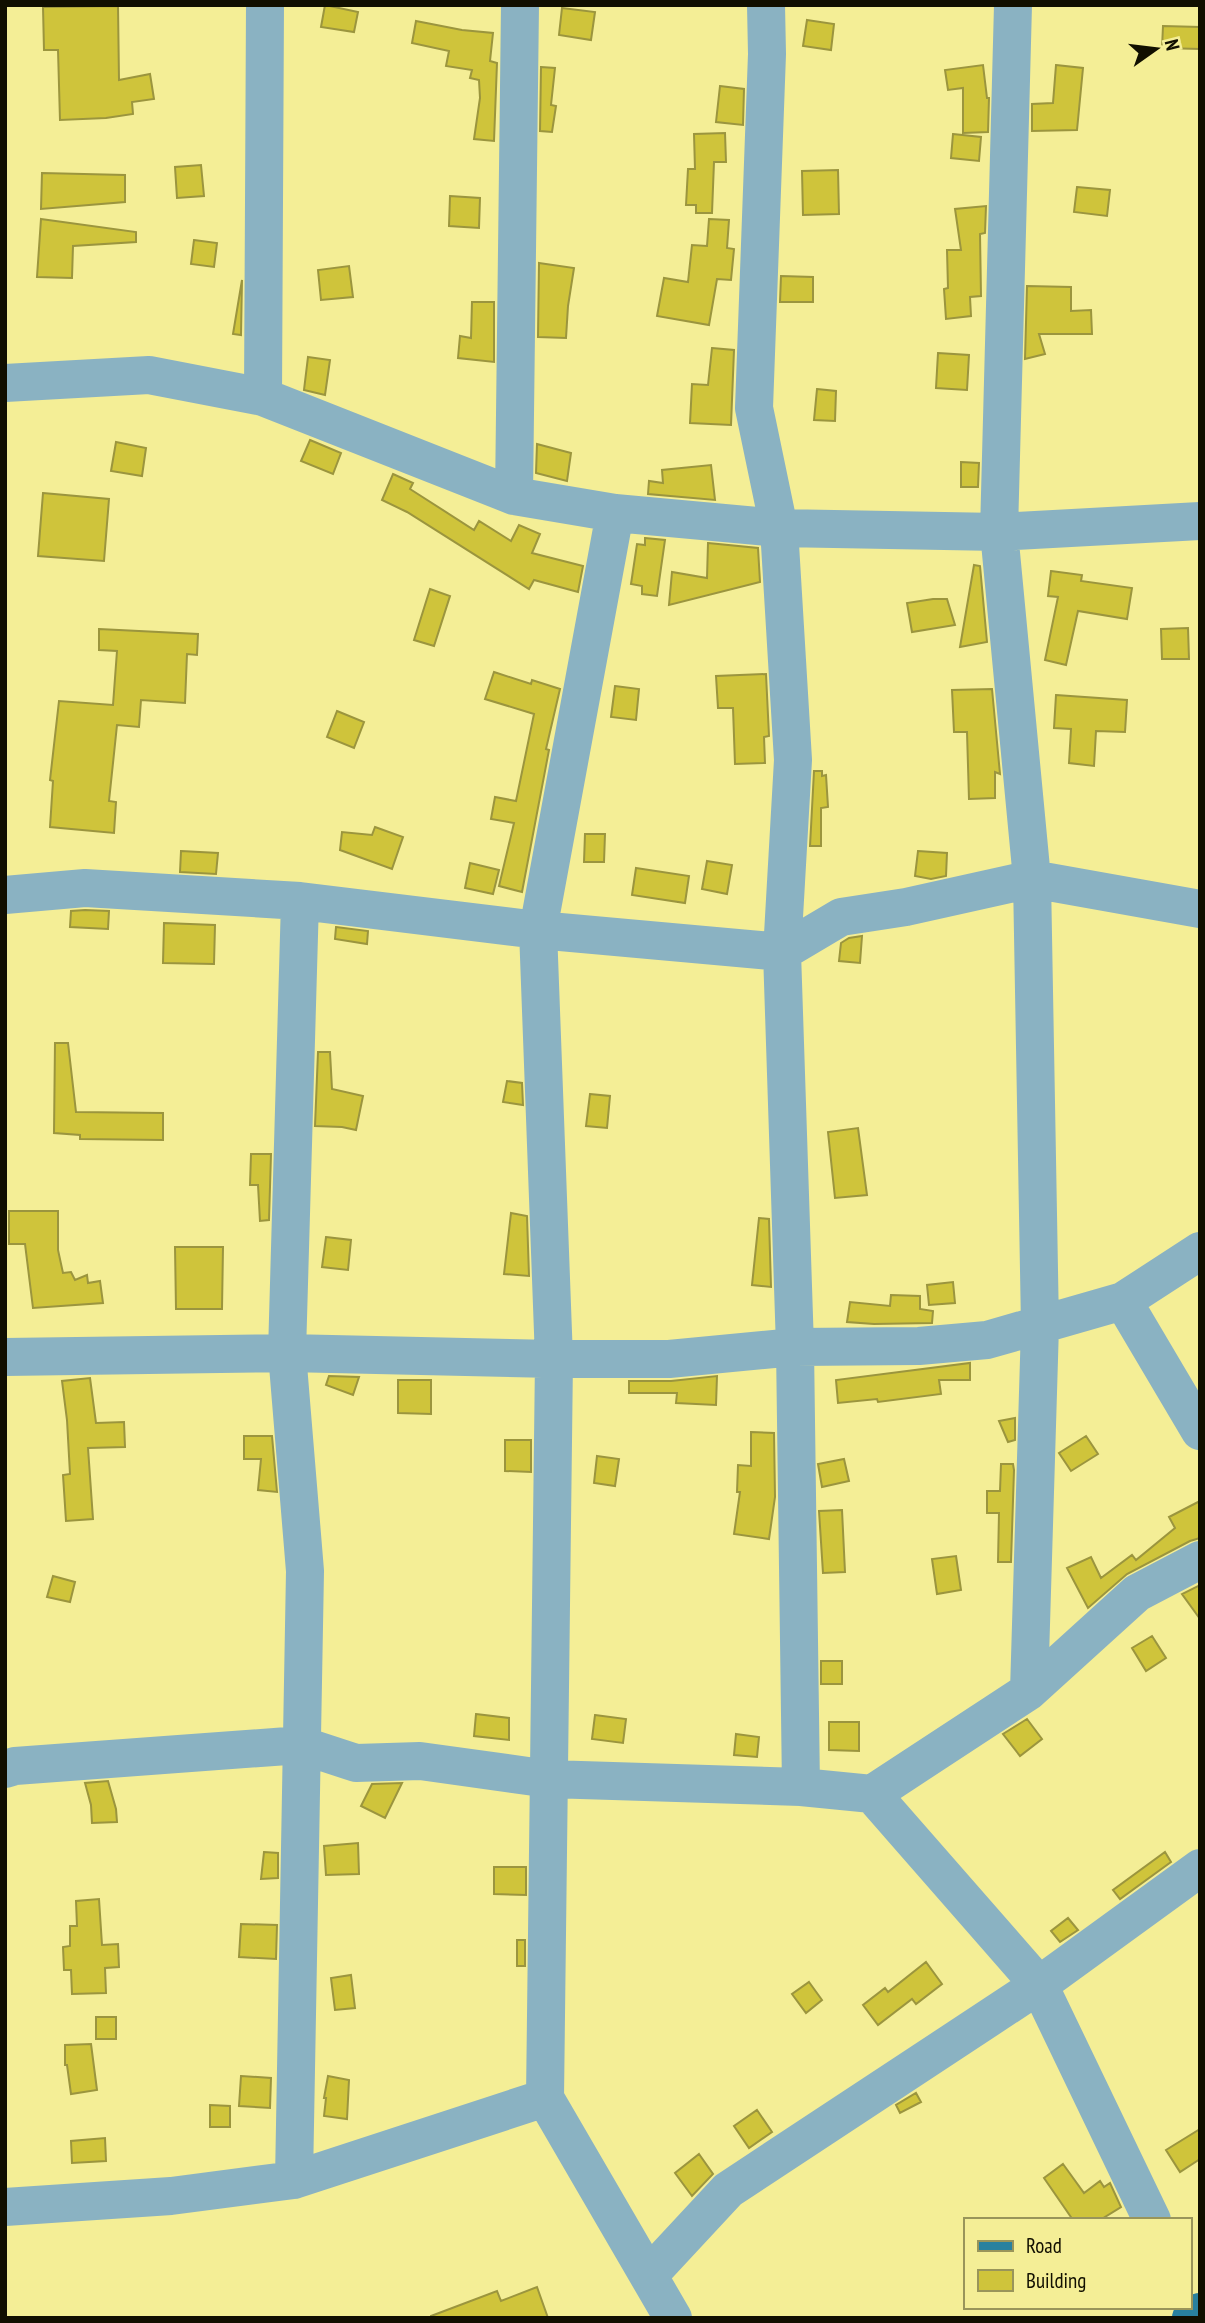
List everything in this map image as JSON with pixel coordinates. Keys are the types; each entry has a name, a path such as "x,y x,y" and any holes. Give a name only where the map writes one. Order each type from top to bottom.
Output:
{"street":[{"path":"263,397 265,5"},
{"path":"514,496 520,5"},
{"path":"766,5 767,54 754,408 779,528 793,760 782,952 795,1347 801,1787"},
{"path":"1013,5 999,531 1032,879 1040,1326 1029,1691"},
{"path":"5,383 149,375 263,397 514,496 615,513 779,528 999,531 1200,521"},
{"path":"615,513 538,930 554,1359 545,2098 673,2318"},
{"path":"5,895 85,888 300,901 538,930 782,952 841,917 1032,879 1200,909"},
{"path":"294,2180 305,1571 286,1353 300,901"},
{"path":"5,1357 286,1353 669,1359 795,1347 919,1346 987,1340 1123,1301 1200,1251"},
{"path":"1123,1301 1200,1431"},
{"path":"5,1769 15,1766 301,1745 356,1763 420,1761 549,1779 801,1787 872,1794 1029,1691 1137,1593 1200,1560"},
{"path":"872,1794 1039,1984 1151,2218"},
{"path":"649,2276 728,2190 1039,1984 1200,1868"},
{"path":"5,2207 171,2196 294,2180 545,2098"}],"building":[{"path":"325,5 358,12 354,32 321,27"},
{"path":"118,6 119,80 150,74 154,99 132,102 133,114 60,120 58,50 44,50 43,7"},
{"path":"562,8 595,12 591,40 559,35"},
{"path":"807,20 834,24 831,50 803,46"},
{"path":"416,21 493,33 490,61 497,63 494,141 474,139 480,98 479,80 470,78 472,70 446,66 449,51 412,43"},
{"path":"1163,26 1200,27 1200,49 1162,48"},
{"path":"983,65 989,98 988,132 963,133 963,88 948,90 945,70"},
{"path":"1056,65 1083,68 1077,130 1032,131 1032,104 1053,103"},
{"path":"541,67 555,68 551,105 556,106 552,132 540,131"},
{"path":"720,86 744,89 743,125 716,122"},
{"path":"725,133 726,162 714,162 712,213 696,213 696,205 686,205 688,169 695,169 694,134"},
{"path":"953,134 981,137 979,161 951,158"},
{"path":"201,165 204,196 177,198 175,167"},
{"path":"838,170 839,214 803,215 802,171"},
{"path":"42,173 125,175 125,202 41,209"},
{"path":"1077,187 1110,190 1107,216 1074,212"},
{"path":"450,196 480,198 479,228 449,226"},
{"path":"986,206 985,233 980,234 981,296 970,297 971,316 946,319 944,289 948,288 947,250 961,250 955,209"},
{"path":"41,219 136,232 136,242 73,246 72,278 37,277"},
{"path":"709,219 729,220 727,248 734,249 731,280 717,279 709,325 657,316 664,278 688,282 692,245 707,246"},
{"path":"194,240 217,243 214,267 191,264"},
{"path":"539,263 574,268 566,338 538,337"},
{"path":"349,266 353,297 321,300 318,270"},
{"path":"781,276 813,277 813,302 780,302"},
{"path":"242,280 241,335 233,334"},
{"path":"1027,286 1071,287 1071,311 1091,310 1092,334 1039,334 1045,354 1025,359"},
{"path":"472,302 494,302 494,362 458,358 460,336 471,338"},
{"path":"712,348 734,350 731,425 690,423 692,384 708,385"},
{"path":"938,353 969,355 967,390 936,388"},
{"path":"308,357 330,360 325,395 304,390"},
{"path":"817,389 836,391 835,421 814,420"},
{"path":"310,440 341,453 333,474 301,461"},
{"path":"116,442 146,448 142,476 111,471"},
{"path":"537,444 571,453 567,481 536,473"},
{"path":"961,462 979,463 978,487 961,487"},
{"path":"711,465 715,500 648,494 649,481 663,483 662,470"},
{"path":"393,474 413,483 410,489 474,530 479,521 511,541 519,525 540,534 532,553 583,566 578,592 534,580 529,589 407,512 382,500"},
{"path":"43,493 109,499 104,561 38,556"},
{"path":"645,538 665,540 657,596 642,594 642,586 631,584 637,544 645,545"},
{"path":"708,543 758,548 760,582 669,605 672,572 707,578"},
{"path":"974,565 980,566 987,642 960,647"},
{"path":"1051,571 1082,575 1081,581 1132,588 1127,619 1078,611 1066,665 1045,660 1058,597 1048,596"},
{"path":"430,589 450,596 434,646 414,640"},
{"path":"947,599 955,625 912,632 907,603"},
{"path":"1188,628 1189,659 1162,659 1161,629"},
{"path":"99,629 198,634 197,655 187,654 185,703 141,700 139,727 117,725 109,801 116,802 114,833 50,827 53,781 50,780 59,701 113,705 117,651 99,650"},
{"path":"494,672 531,684 532,680 560,689 546,749 549,750 522,892 499,886 514,823 491,819 495,797 516,801 534,714 485,699"},
{"path":"766,674 769,736 764,737 765,763 735,764 733,708 718,708 716,676"},
{"path":"615,686 639,689 636,720 611,717"},
{"path":"992,689 1000,774 995,772 995,798 969,799 967,732 954,732 952,690"},
{"path":"1056,695 1127,700 1125,732 1096,731 1094,766 1069,763 1071,729 1054,728"},
{"path":"337,711 364,722 354,748 327,737"},
{"path":"814,771 822,771 822,776 826,775 828,807 821,808 821,846 810,846"},
{"path":"375,827 403,837 392,869 340,850 342,832 372,835"},
{"path":"585,834 605,834 604,862 584,862"},
{"path":"181,851 218,853 216,874 180,872"},
{"path":"918,851 947,853 946,876 931,879 915,876"},
{"path":"707,861 732,865 727,894 702,889"},
{"path":"470,863 499,870 493,894 465,888"},
{"path":"636,868 689,876 685,903 632,895"},
{"path":"71,911 109,911 108,929 70,927"},
{"path":"164,923 215,925 214,964 163,963"},
{"path":"336,927 368,931 367,944 335,939"},
{"path":"862,936 860,963 839,961 841,943 849,938"},
{"path":"55,1043 68,1043 76,1112 163,1113 163,1140 80,1139 80,1135 54,1133"},
{"path":"318,1052 330,1052 332,1089 363,1096 356,1130 315,1126"},
{"path":"507,1081 522,1083 523,1105 503,1102"},
{"path":"590,1094 610,1096 607,1128 586,1126"},
{"path":"858,1128 867,1195 835,1198 828,1132"},
{"path":"251,1154 271,1154 269,1220 260,1221 258,1185 250,1185"},
{"path":"9,1211 58,1211 58,1250 63,1273 71,1272 75,1280 87,1275 88,1283 100,1281 103,1303 33,1308 25,1244 9,1244"},
{"path":"511,1213 527,1216 529,1276 504,1274"},
{"path":"759,1218 769,1219 771,1287 752,1285"},
{"path":"326,1237 351,1240 348,1270 322,1267"},
{"path":"175,1247 223,1247 222,1309 176,1309"},
{"path":"953,1282 955,1303 929,1305 927,1285"},
{"path":"891,1295 920,1296 920,1309 933,1311 932,1323 847,1322 850,1302 890,1306"},
{"path":"970,1363 970,1380 939,1380 941,1394 878,1402 877,1399 838,1403 836,1380"},
{"path":"329,1376 359,1377 353,1395 326,1385"},
{"path":"717,1376 716,1405 676,1403 677,1393 629,1393 629,1381 671,1381"},
{"path":"90,1378 96,1423 124,1422 125,1447 88,1448 93,1519 66,1521 63,1475 70,1474 62,1381"},
{"path":"398,1380 431,1380 431,1414 398,1413"},
{"path":"1015,1418 1015,1440 1008,1442 999,1421"},
{"path":"751,1432 774,1433 775,1497 769,1539 734,1534 740,1492 737,1492 738,1465 751,1466"},
{"path":"244,1436 272,1436 277,1492 258,1490 261,1459 244,1459"},
{"path":"1086,1436 1098,1454 1071,1471 1059,1453"},
{"path":"505,1440 531,1440 531,1472 505,1471"},
{"path":"597,1456 619,1459 615,1486 594,1483"},
{"path":"844,1459 849,1481 822,1487 818,1464"},
{"path":"1001,1464 1013,1464 1014,1470 1011,1562 998,1562 999,1513 987,1513 987,1491 1000,1491"},
{"path":"1200,1501 1200,1538 1127,1574 1088,1608 1067,1568 1091,1557 1101,1578 1132,1555 1136,1560 1175,1528 1169,1517"},
{"path":"842,1510 845,1572 823,1573 819,1511"},
{"path":"956,1556 961,1590 937,1594 932,1559"},
{"path":"53,1576 75,1582 70,1602 47,1597"},
{"path":"1200,1585 1200,1619 1182,1594"},
{"path":"1152,1636 1166,1658 1146,1671 1132,1648"},
{"path":"821,1661 842,1661 842,1684 821,1684"},
{"path":"476,1714 509,1718 509,1740 474,1736"},
{"path":"595,1715 626,1719 623,1743 592,1739"},
{"path":"1027,1719 1042,1739 1020,1756 1003,1734"},
{"path":"829,1722 859,1722 859,1751 829,1750"},
{"path":"736,1734 759,1737 757,1757 734,1755"},
{"path":"108,1781 117,1822 92,1823 91,1805 85,1783"},
{"path":"402,1783 385,1818 361,1806 372,1784"},
{"path":"358,1843 359,1874 326,1875 324,1846"},
{"path":"264,1852 278,1853 278,1878 261,1879"},
{"path":"1165,1852 1171,1862 1120,1899 1113,1890"},
{"path":"494,1867 526,1867 526,1895 494,1894"},
{"path":"99,1899 102,1945 118,1944 119,1967 105,1968 106,1993 72,1994 71,1970 64,1970 63,1947 70,1946 70,1926 77,1926 76,1901"},
{"path":"1068,1918 1078,1930 1060,1942 1051,1931"},
{"path":"241,1924 277,1925 276,1959 239,1957"},
{"path":"517,1940 525,1940 525,1966 517,1966"},
{"path":"926,1962 942,1984 916,2004 912,1999 878,2025 863,2005 885,1988 888,1992"},
{"path":"351,1975 355,2008 335,2010 331,1978"},
{"path":"809,1982 822,2000 806,2013 792,1994"},
{"path":"96,2017 116,2017 116,2039 96,2039"},
{"path":"91,2044 97,2090 71,2094 65,2065 65,2045"},
{"path":"241,2076 271,2078 270,2108 239,2106"},
{"path":"328,2076 349,2080 347,2119 324,2116"},
{"path":"916,2093 921,2102 900,2113 896,2105"},
{"path":"210,2105 230,2106 230,2127 210,2127"},
{"path":"757,2110 772,2132 749,2148 734,2126"},
{"path":"1200,2129 1200,2159 1180,2172 1166,2150"},
{"path":"105,2138 106,2161 72,2163 71,2141"},
{"path":"699,2154 713,2174 692,2196 675,2173"},
{"path":"1063,2164 1084,2193 1100,2181 1104,2187 1110,2183 1121,2207 1103,2218 1072,2218 1044,2178"},
{"path":"537,2287 548,2318 431,2318 497,2291 501,2301"}]}
